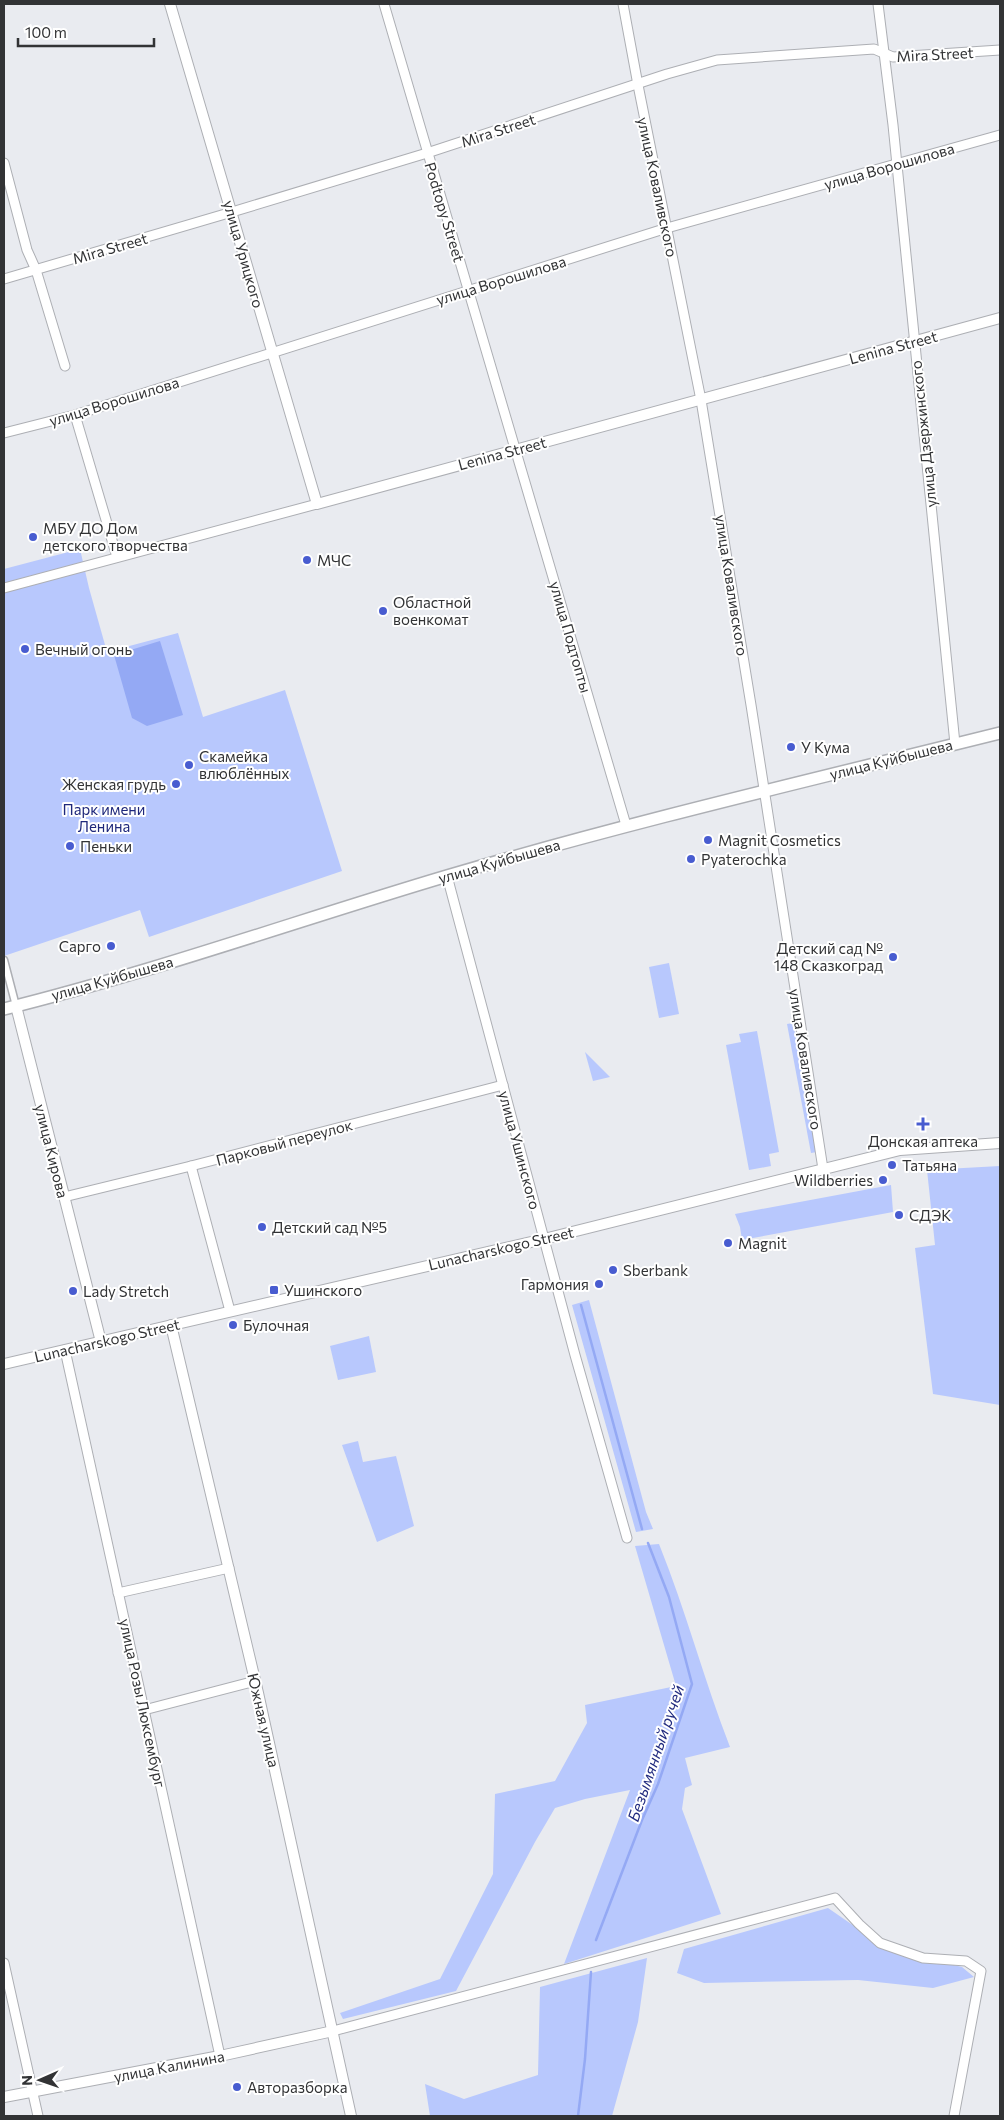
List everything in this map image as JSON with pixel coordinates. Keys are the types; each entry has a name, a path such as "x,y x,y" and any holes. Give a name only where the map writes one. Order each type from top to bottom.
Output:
{"main road":[{"name":"улица Куйбышева","path":"4,1009 117,978 447,876 626,825 1000,733"}],"street":[{"name":"улица Урицкого","path":"170,4 317,504"},
{"name":"Podtopy Street","path":"384,4 516,450"},
{"name":"улица Коваливского","path":"623,4 701,400 752,705 823,1169"},
{"name":"улица Дзержинского","path":"878,4 955,744"},
{"name":"Mira Street","path":"4,279 427,153 667,74 717,60 734,57 874,50 893,58 1000,50"},
{"name":"улица Ворошилова","path":"4,433 74,415 667,228 1000,135"},
{"path":"4,163 28,250 36,270 65,366"},
{"name":"Lenina Street","path":"4,588 1000,318"},
{"path":"74,415 117,557"},
{"name":"улица Подтопты","path":"516,450 626,825"},
{"name":"улица Ушинского","path":"447,876 544,1239 627,1538"},
{"name":"улица Кирова","path":"4,960 101,1342"},
{"name":"Парковый переулок","path":"64,1197 503,1085"},
{"name":"Lunacharskogo Street","path":"4,1364 544,1239 900,1150 1000,1143"},
{"path":"191,1166 230,1311"},
{"name":"Южная улица","path":"171,1325 255,1681 351,2116"},
{"name":"улица Розы Люксембург","path":"65,1350 220,2056"},
{"path":"118,1593 229,1568"},
{"path":"144,1710 255,1681"},
{"path":"333,2031 835,1898 859,1924 880,1942 923,1958 966,1961 981,1971 954,2116"},
{"path":"4,1963 38,2116"},
{"name":"улица Калинина","path":"4,2097 220,2056 333,2031"}],"green space":[{"name":"Парк имени Ленина","path":"80,549 107,652 178,633 203,717 285,690 342,871 149,937 140,910 4,956 4,569"},
{"path":"669,963 679,1014 659,1018 649,967"},
{"path":"793,1023 817,1152 811,1153 787,1024"},
{"path":"757,1031 779,1152 769,1154 771,1166 749,1170 726,1045 741,1042 739,1034"},
{"path":"585,1052 610,1077 593,1081"},
{"path":"1000,1166 1000,1405 933,1394 915,1248 935,1245 927,1170"},
{"path":"891,1185 893,1212 742,1240 735,1214"},
{"path":"589,1300 646,1512 653,1529 636,1532 572,1305"},
{"path":"369,1336 376,1372 338,1380 330,1346"},
{"path":"358,1441 363,1462 396,1456 414,1526 377,1542 342,1445"},
{"path":"659,1544 730,1747 685,1758 692,1785 685,1788 682,1809 721,1914 564,1964 630,1790 585,1799 555,1808 456,1991 343,2019 340,2013 440,1979 493,1874 495,1794 555,1781 587,1723 585,1705 676,1686 635,1546"},
{"path":"828,1908 886,1948 962,1967 974,1977 933,1988 858,1980 704,1983 677,1973 684,1949"},
{"path":"647,1958 638,2022 612,2116 430,2116 425,2084 464,2099 538,2075 540,1987"}],"shaded area":[{"path":"160,641 183,715 147,726 132,718 114,655"}],"waterway":[{"path":"581,1305 642,1529"},
{"name":"Безымянный ручей","path":"596,1940 642,1820 658,1784 692,1684 669,1597 648,1543"},
{"name":"Безымянный ручей","path":"578,2116 585,2059 591,1972"}],"place":[{"name":"МБУ ДО Дом детского творчества","path":"33,537"},
{"name":"МЧС","path":"307,560"},
{"name":"Областной военкомат","path":"383,611"},
{"name":"Вечный огонь","path":"25,649"},
{"name":"У Кума","path":"791,747"},
{"name":"Скамейка влюблённых","path":"189,765"},
{"name":"Женская грудь","path":"176,784"},
{"name":"Magnit Cosmetics","path":"708,840"},
{"name":"Пеньки","path":"70,846"},
{"name":"Pyaterochka","path":"691,859"},
{"name":"Сарго","path":"111,946"},
{"name":"Детский сад № 148 Сказкоград","path":"893,957"},
{"name":"Донская аптека","path":"923,1124"},
{"name":"Татьяна","path":"892,1165"},
{"name":"Wildberries","path":"883,1180"},
{"name":"СДЭК","path":"899,1215"},
{"name":"Детский сад №5","path":"262,1227"},
{"name":"Magnit","path":"728,1243"},
{"name":"Sberbank","path":"613,1270"},
{"name":"Гармония","path":"599,1284"},
{"name":"Ушинского","path":"274,1290"},
{"name":"Lady Stretch","path":"73,1291"},
{"name":"Булочная","path":"233,1325"},
{"name":"Авторазборка","path":"237,2087"}]}
